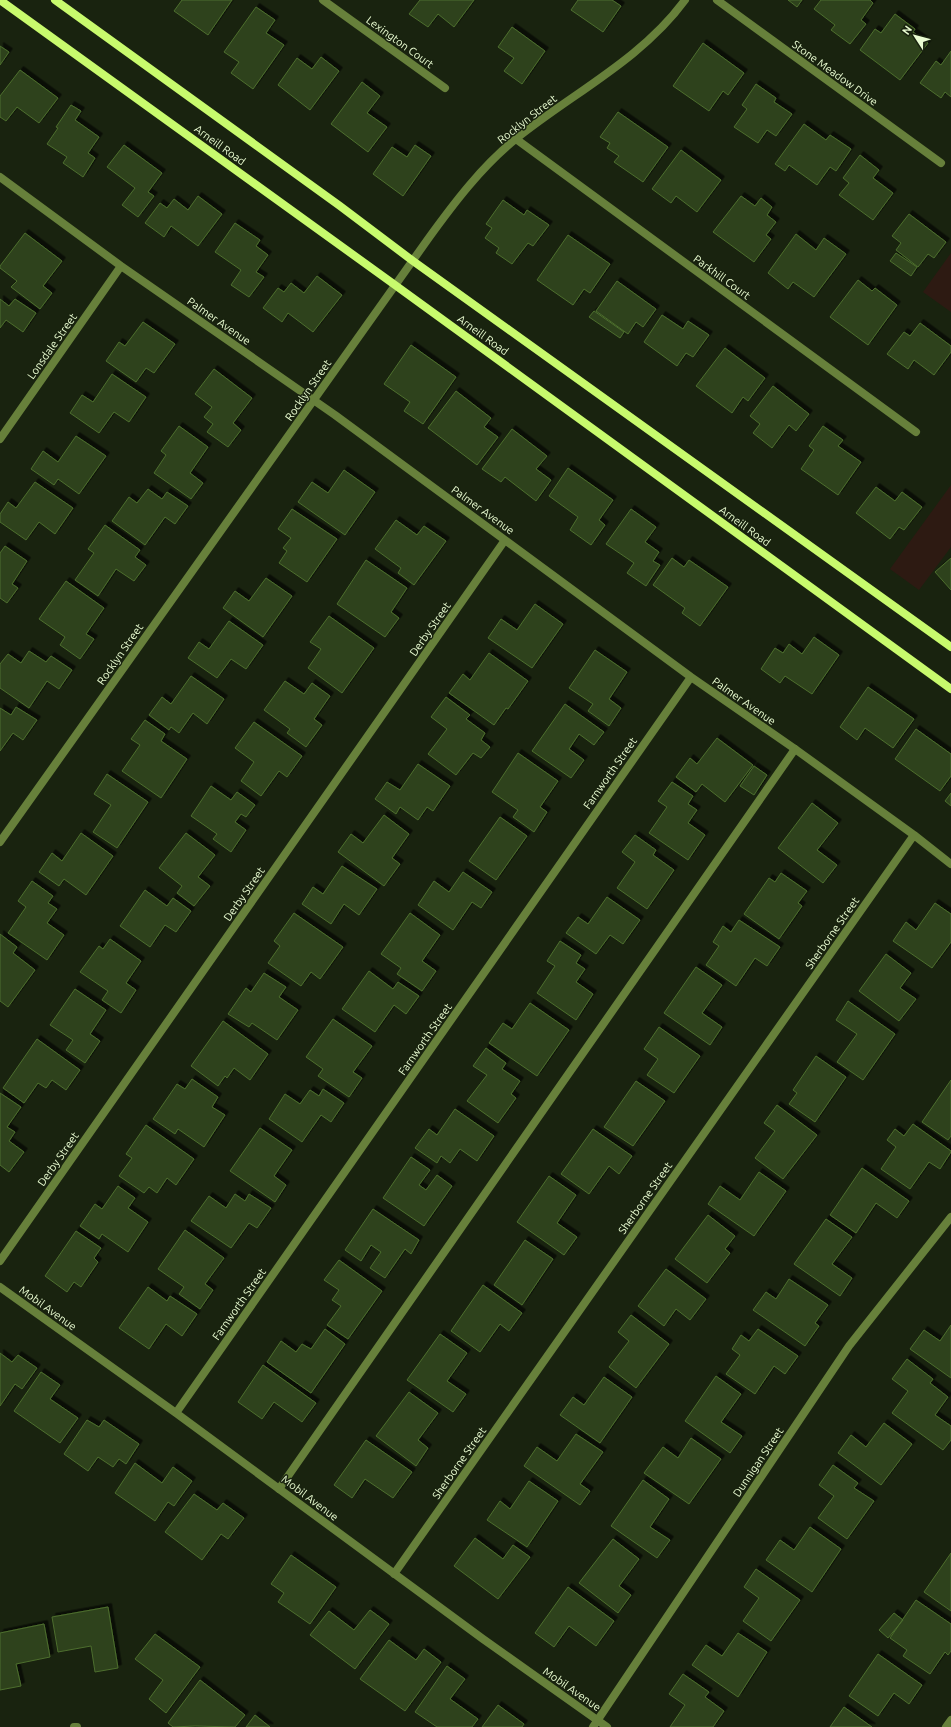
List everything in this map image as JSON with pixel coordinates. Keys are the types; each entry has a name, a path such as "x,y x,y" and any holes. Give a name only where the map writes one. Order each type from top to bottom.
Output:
{"main road":[{"name":"Arneill Road","path":"0,0 951,689"},
{"name":"Arneill Road","path":"56,0 333,201 413,261 951,647"}],"street":[{"name":"Lexington Court","path":"323,0 444,88"},
{"name":"Rocklyn Street","path":"0,842 395,285 469,185 516,139 633,54 658,31 685,0"},
{"name":"Stone Meadow Drive","path":"717,0 941,163"},
{"name":"Parkhill Court","path":"516,139 916,432"},
{"name":"Palmer Avenue","path":"0,177 121,266 314,401 691,677 795,749 914,835 951,864"},
{"name":"Lonsdale Street","path":"0,439 121,266"},
{"name":"Derby Street","path":"0,1261 505,540"},
{"name":"Farnworth Street","path":"176,1413 691,677"},
{"path":"279,1489 795,749"},
{"name":"Sherborne Street","path":"394,1574 914,835"},
{"name":"Dunnigan Street","path":"595,1724 849,1346 951,1217"},
{"name":"Mobil Avenue","path":"0,1287 176,1413 595,1724 607,1727"},
{"path":"946,1727 951,1720"}],"shaded area":[{"path":"951,253 951,312 923,292"},
{"path":"951,485 951,547 919,590 890,569"}],"building":[{"path":"182,0 232,0 208,35 174,11"},
{"path":"420,0 474,0 454,27 438,14 428,27 409,14"},
{"path":"578,0 612,0 621,6 603,32 571,10"},
{"path":"788,0 802,0 797,7"},
{"path":"821,0 870,0 873,3 861,20 866,24 850,44 831,30 835,25 814,9"},
{"path":"256,7 275,20 266,33 284,45 253,89 231,73 239,62 224,52"},
{"path":"895,14 915,29 913,32 928,43 900,80 860,50 875,29 881,33"},
{"path":"512,27 545,51 522,84 504,71 514,58 498,47"},
{"path":"703,43 744,73 728,95 723,91 709,111 673,86"},
{"path":"0,46 9,52 0,65"},
{"path":"951,51 951,97 945,92 941,98 920,83 936,61 941,65"},
{"path":"321,57 339,71 310,110 278,85 297,58 312,69"},
{"path":"20,70 58,98 39,123 17,107 6,121 0,117 0,96"},
{"path":"362,82 380,96 367,113 387,127 368,152 331,124"},
{"path":"756,84 776,98 774,102 792,114 776,136 767,130 758,143 734,127 747,109 742,105"},
{"path":"71,105 81,111 75,120 99,137 88,153 95,158 83,177 63,163 67,157 47,144 58,128 56,127"},
{"path":"618,112 668,147 643,182 614,162 619,156 607,148 610,143 600,137"},
{"path":"804,124 826,140 830,135 851,149 836,171 830,167 817,185 789,165 785,171 775,164"},
{"path":"124,145 162,173 148,192 154,196 138,217 122,205 135,188 107,167"},
{"path":"415,145 431,156 403,196 373,174 392,147 407,157"},
{"path":"681,150 721,180 697,212 676,196 671,203 652,189"},
{"path":"860,155 879,170 873,178 893,193 873,220 839,195 849,183 843,178"},
{"path":"198,196 222,214 198,246 171,226 164,237 145,223 160,203 167,208 174,199 188,210"},
{"path":"741,196 755,206 761,198 772,207 767,215 776,222 766,235 771,239 754,262 713,232"},
{"path":"503,200 524,215 527,210 549,225 533,246 528,243 512,264 496,253 499,248 485,238 492,228 486,224"},
{"path":"909,214 946,242 934,258 928,254 918,267 896,250 901,243 892,236"},
{"path":"235,223 260,240 256,246 268,255 256,272 264,277 249,297 231,285 241,270 215,252"},
{"path":"25,233 62,261 43,286 52,293 40,309 11,287 17,281 0,268"},
{"path":"796,234 816,250 824,238 846,254 814,297 793,282 788,289 768,273"},
{"path":"568,235 610,264 590,293 584,289 573,305 537,280"},
{"path":"896,253 917,267 911,276 890,261"},
{"path":"317,276 342,295 313,332 288,313 282,322 263,308 278,288 284,292 291,283 304,293"},
{"path":"858,280 872,291 875,288 897,305 868,345 830,317"},
{"path":"617,281 656,309 643,327 636,322 628,334 596,311"},
{"path":"0,299 9,306 15,299 36,313 23,332 6,320 0,328"},
{"path":"594,311 624,332 620,338 589,317"},
{"path":"662,315 683,329 688,321 709,335 693,357 686,353 677,366 644,342"},
{"path":"143,322 175,344 154,373 146,368 136,382 106,361 119,342 125,346"},
{"path":"920,323 951,346 951,352 934,375 914,360 908,369 887,354 904,332 910,336"},
{"path":"411,345 456,377 423,424 404,411 410,402 384,384"},
{"path":"725,348 765,378 748,401 743,397 732,413 696,386"},
{"path":"214,369 252,398 233,423 241,430 228,447 207,432 213,424 204,417 212,407 195,394"},
{"path":"112,374 146,397 129,422 114,412 99,433 70,413 82,395 93,402"},
{"path":"773,386 809,414 796,431 789,425 772,448 753,433 760,424 750,416"},
{"path":"456,391 491,418 484,427 498,437 477,465 428,428"},
{"path":"179,426 208,447 190,473 203,483 191,499 154,473 166,455 161,451"},
{"path":"823,426 843,440 838,446 861,462 838,495 801,469 814,450 809,446"},
{"path":"512,429 547,456 536,469 551,480 536,501 505,477 501,482 482,469"},
{"path":"76,436 106,456 79,494 58,479 54,485 31,469 43,451 58,462"},
{"path":"568,468 613,500 599,520 605,525 591,545 570,530 578,517 549,496"},
{"path":"344,470 375,492 345,535 298,502 312,482 328,493"},
{"path":"35,482 73,508 55,534 39,522 26,540 0,522 0,514 8,502 16,508"},
{"path":"876,487 895,501 902,492 922,507 904,530 899,527 890,539 856,513"},
{"path":"148,489 162,499 167,492 188,506 175,524 165,517 145,545 112,521 129,497 137,503"},
{"path":"292,509 337,539 307,582 279,563 287,551 283,548 291,538 278,529"},
{"path":"631,509 656,527 645,542 659,552 653,561 660,565 646,586 627,573 634,563 606,544"},
{"path":"396,520 417,535 424,526 446,541 414,585 398,573 401,568 375,549"},
{"path":"105,525 140,550 135,557 146,565 134,581 116,569 98,596 75,580 94,553 88,549"},
{"path":"5,546 27,561 12,584 18,588 7,603 0,598 0,553"},
{"path":"672,558 684,567 689,560 728,587 700,626 682,613 685,608 653,585"},
{"path":"951,558 951,590 935,572"},
{"path":"366,560 407,588 391,612 399,618 385,637 337,604"},
{"path":"266,578 292,596 263,637 223,608 235,591 249,601"},
{"path":"66,581 104,608 86,634 94,639 80,659 60,645 65,637 39,619"},
{"path":"535,604 563,624 532,668 488,638 501,619 517,630"},
{"path":"329,616 374,648 342,693 308,668 321,649 310,642"},
{"path":"229,621 263,645 246,669 231,659 217,678 188,658 199,642 209,649"},
{"path":"814,637 839,655 812,694 785,676 780,683 761,669 775,648 783,653 789,644 802,654"},
{"path":"595,650 627,672 609,699 621,708 609,726 588,711 593,704 569,688"},
{"path":"29,651 46,662 51,656 72,670 59,689 47,681 29,708 0,688 0,664 8,654 21,663"},
{"path":"489,653 528,681 508,709 506,708 494,725 449,693 463,674 470,680"},
{"path":"191,676 224,699 207,724 193,713 179,733 171,727 169,730 149,715 162,697 171,704"},
{"path":"285,681 304,694 312,683 330,696 314,719 322,725 306,747 287,733 290,729 264,710"},
{"path":"868,687 914,719 893,748 865,728 857,740 840,727"},
{"path":"446,697 470,715 466,719 485,733 481,740 490,747 481,758 473,753 456,775 428,754 447,729 431,717"},
{"path":"565,704 604,732 594,745 579,734 569,749 584,760 571,778 532,751"},
{"path":"16,707 37,720 23,740 13,733 0,751 0,708 11,715"},
{"path":"145,720 165,734 161,741 187,759 161,798 122,771 140,745 131,739"},
{"path":"254,722 302,756 287,777 279,771 261,796 241,781 254,762 235,748"},
{"path":"916,729 951,754 951,776 940,791 895,759"},
{"path":"717,738 753,765 725,802 702,784 696,792 676,777 690,758 697,764"},
{"path":"518,753 558,781 540,807 547,812 534,832 513,817 518,810 492,792"},
{"path":"418,764 450,786 433,811 427,807 418,820 400,807 396,814 375,799 387,782 400,790"},
{"path":"754,766 767,775 754,795 740,786"},
{"path":"107,774 148,802 117,848 93,832 111,805 94,794"},
{"path":"672,782 693,796 688,804 697,810 688,823 705,835 688,860 649,833 667,807 658,801"},
{"path":"211,786 231,800 237,792 255,805 246,817 241,814 235,822 246,830 231,852 213,839 217,834 191,816"},
{"path":"951,793 951,806 945,801"},
{"path":"812,803 838,823 817,850 837,865 823,883 778,848"},
{"path":"384,815 409,834 392,858 400,864 384,886 338,852 351,834 363,843"},
{"path":"500,817 527,836 496,880 469,861"},
{"path":"81,833 113,856 86,895 64,879 59,886 39,872 52,853 62,861"},
{"path":"186,833 215,855 198,877 210,886 194,906 177,893 182,886 159,868"},
{"path":"635,835 656,850 653,855 674,870 647,909 617,888 635,862 622,852"},
{"path":"342,866 377,889 359,915 344,904 331,924 302,904 313,887 323,894"},
{"path":"463,872 492,892 481,908 472,902 453,930 418,905 434,881 449,892"},
{"path":"781,873 807,891 798,903 802,906 779,939 744,914 769,878 775,882"},
{"path":"32,881 53,896 48,903 57,909 47,923 64,935 47,960 8,933 26,907 18,901"},
{"path":"145,890 167,906 173,898 191,911 176,932 165,925 150,947 120,926"},
{"path":"607,897 640,920 623,944 610,935 596,954 566,933 578,917 588,924"},
{"path":"935,903 951,914 951,942 932,968 893,941 906,922 916,930"},
{"path":"294,913 343,947 320,979 311,972 301,986 268,963 280,946 274,941"},
{"path":"410,913 440,935 422,961 436,971 422,991 397,974 401,968 381,954"},
{"path":"739,920 780,947 767,966 755,958 736,986 706,965 719,946 713,942 723,926 731,932"},
{"path":"0,934 17,947 13,953 35,970 8,1007 0,1001"},
{"path":"110,939 141,961 126,983 136,990 121,1013 102,1000 108,991 80,972 99,946 103,949"},
{"path":"560,941 581,955 576,963 585,969 576,982 593,994 576,1020 537,993 555,966 547,961"},
{"path":"886,954 911,973 900,988 916,999 899,1021 859,991"},
{"path":"696,967 722,985 702,1013 722,1027 710,1045 664,1013"},
{"path":"369,971 393,989 398,982 419,996 406,1014 394,1005 375,1032 342,1009"},
{"path":"264,973 286,987 279,997 298,1010 277,1040 252,1023 249,1027 228,1014 246,988 251,992"},
{"path":"75,989 106,1010 90,1034 100,1041 85,1063 66,1050 73,1040 50,1025"},
{"path":"848,1001 895,1034 863,1080 837,1062 857,1034 836,1020"},
{"path":"530,1003 569,1030 537,1076 489,1043 503,1023 512,1029"},
{"path":"333,1019 372,1046 353,1072 362,1078 349,1097 318,1076 323,1069 306,1057"},
{"path":"223,1021 268,1054 250,1080 234,1068 227,1078 225,1076 218,1086 191,1066"},
{"path":"659,1027 700,1056 674,1093 647,1075 658,1059 644,1049"},
{"path":"37,1039 80,1070 66,1090 52,1080 46,1088 38,1083 24,1103 3,1088"},
{"path":"486,1048 506,1063 502,1069 520,1081 511,1094 516,1098 498,1123 467,1101 487,1075 473,1066"},
{"path":"816,1056 846,1077 815,1122 789,1104 797,1093 793,1090"},
{"path":"192,1079 218,1097 212,1107 225,1115 204,1147 178,1129 175,1134 153,1119 177,1084 185,1089"},
{"path":"951,1080 951,1136 948,1140 922,1122"},
{"path":"636,1081 665,1101 633,1146 604,1127"},
{"path":"323,1089 344,1103 331,1122 321,1115 302,1142 269,1119 285,1094 300,1104 310,1090 319,1096"},
{"path":"0,1093 21,1107 7,1127 15,1132 9,1141 24,1152 9,1172 0,1165"},
{"path":"777,1105 817,1135 783,1179 755,1158 775,1131 764,1123"},
{"path":"455,1109 494,1136 477,1161 460,1149 450,1163 441,1156 437,1163 415,1148 429,1129 437,1135"},
{"path":"913,1124 951,1152 940,1169 929,1162 910,1189 881,1169 896,1147 887,1140 895,1129 904,1136"},
{"path":"146,1125 194,1159 176,1185 167,1178 157,1193 149,1187 144,1193 119,1176 132,1158 126,1154"},
{"path":"260,1128 292,1150 274,1176 286,1185 275,1202 230,1171"},
{"path":"593,1129 632,1156 619,1174 609,1166 589,1194 561,1174"},
{"path":"411,1157 430,1170 419,1185 426,1190 437,1175 452,1186 424,1226 383,1198"},
{"path":"862,1168 909,1201 897,1218 876,1203 856,1233 830,1215"},
{"path":"759,1172 786,1191 754,1236 708,1204 720,1186 740,1200"},
{"path":"549,1176 576,1195 557,1223 577,1237 564,1255 517,1222"},
{"path":"118,1186 135,1198 128,1208 148,1222 128,1252 102,1234 99,1239 80,1226 95,1204 102,1209"},
{"path":"235,1194 245,1201 249,1194 271,1208 257,1228 249,1223 231,1248 191,1221 209,1196 226,1208"},
{"path":"373,1209 419,1240 411,1254 405,1249 385,1278 370,1268 381,1252 371,1245 361,1261 345,1250"},
{"path":"708,1215 735,1236 725,1249 730,1253 707,1283 675,1259"},
{"path":"826,1219 852,1237 832,1264 852,1278 840,1296 794,1264"},
{"path":"185,1230 224,1258 205,1284 213,1290 200,1309 179,1294 184,1287 158,1269"},
{"path":"76,1231 101,1248 94,1258 98,1262 81,1287 74,1282 67,1292 45,1276"},
{"path":"525,1240 553,1259 522,1305 494,1285"},
{"path":"339,1260 382,1291 348,1339 327,1325 341,1306 332,1300 339,1290 324,1280"},
{"path":"666,1269 706,1299 690,1320 676,1309 664,1326 638,1306"},
{"path":"789,1279 828,1305 815,1323 819,1326 805,1346 753,1310 766,1292 776,1299"},
{"path":"483,1285 522,1313 509,1331 500,1324 480,1352 451,1331"},
{"path":"148,1287 167,1301 170,1296 197,1314 182,1336 166,1324 149,1349 119,1328"},
{"path":"631,1315 669,1344 636,1388 609,1367 629,1341 618,1332"},
{"path":"951,1325 951,1378 910,1349 924,1330 940,1341"},
{"path":"325,1329 345,1344 311,1393 267,1362 281,1341 296,1352 302,1344 311,1349"},
{"path":"758,1329 798,1356 785,1374 774,1366 755,1394 726,1374 740,1355 732,1349 741,1335 749,1341"},
{"path":"440,1334 467,1353 447,1381 466,1394 453,1412 407,1380"},
{"path":"0,1353 12,1362 18,1355 37,1368 22,1389 15,1384 0,1406"},
{"path":"907,1359 933,1379 930,1383 948,1397 935,1415 951,1426 951,1440 943,1450 892,1413 908,1391 892,1379"},
{"path":"263,1365 316,1403 302,1422 274,1402 262,1419 238,1402"},
{"path":"41,1372 60,1385 50,1399 78,1418 60,1443 14,1411"},
{"path":"716,1376 741,1394 721,1422 742,1436 730,1453 685,1421"},
{"path":"604,1377 632,1397 600,1443 560,1415 573,1397 584,1405"},
{"path":"409,1392 438,1413 418,1440 428,1448 416,1466 376,1436"},
{"path":"87,1420 99,1427 104,1420 139,1444 126,1464 119,1459 113,1467 98,1457 88,1471 64,1454"},
{"path":"884,1423 912,1444 881,1485 838,1453 851,1435 866,1447"},
{"path":"576,1434 603,1452 580,1484 590,1491 580,1505 524,1466 537,1447 557,1461"},
{"path":"691,1438 721,1459 689,1504 644,1473 663,1447 678,1458"},
{"path":"366,1440 412,1472 393,1498 365,1479 352,1498 334,1485"},
{"path":"135,1463 162,1483 173,1467 192,1481 174,1506 168,1502 155,1521 115,1493"},
{"path":"833,1465 858,1483 854,1488 874,1501 847,1539 818,1518 834,1496 819,1485"},
{"path":"643,1480 669,1499 650,1527 670,1540 657,1558 611,1526"},
{"path":"529,1481 558,1501 527,1547 487,1520 500,1501 510,1509"},
{"path":"194,1494 217,1510 223,1503 244,1518 228,1539 221,1534 202,1560 165,1532"},
{"path":"810,1527 841,1549 812,1592 766,1560 780,1540 794,1550"},
{"path":"475,1538 503,1559 513,1545 530,1557 498,1599 454,1566"},
{"path":"613,1539 639,1559 619,1586 631,1595 618,1613 579,1583"},
{"path":"951,1553 951,1611 924,1592"},
{"path":"291,1555 336,1587 310,1624 278,1602 284,1593 271,1584"},
{"path":"756,1569 800,1600 771,1641 743,1621 759,1598 744,1587"},
{"path":"568,1587 614,1621 596,1646 569,1626 554,1647 535,1633"},
{"path":"916,1600 951,1624 951,1651 948,1655 945,1652 930,1674 903,1656 907,1650 890,1638"},
{"path":"108,1607 118,1668 95,1672 91,1646 58,1652 52,1617"},
{"path":"370,1610 389,1624 355,1669 310,1635 329,1611 354,1630"},
{"path":"894,1613 903,1620 888,1638 879,1630"},
{"path":"44,1624 50,1657 16,1664 21,1686 0,1690 0,1633"},
{"path":"738,1633 767,1652 738,1697 692,1665 706,1645 722,1656"},
{"path":"155,1634 200,1667 166,1713 149,1699 163,1680 135,1659"},
{"path":"389,1640 416,1660 424,1649 441,1662 405,1711 360,1679"},
{"path":"878,1654 922,1685 909,1704 894,1693 878,1716 849,1696"},
{"path":"447,1666 465,1679 450,1699 478,1719 472,1727 437,1727 415,1712"},
{"path":"683,1674 709,1692 705,1697 724,1711 713,1727 670,1727 685,1705 669,1694"},
{"path":"200,1680 245,1715 235,1727 173,1727 168,1723"},
{"path":"498,1705 524,1724 522,1727 482,1727"},
{"path":"844,1707 872,1727 830,1727"},
{"path":"255,1715 270,1727 246,1727"}]}
